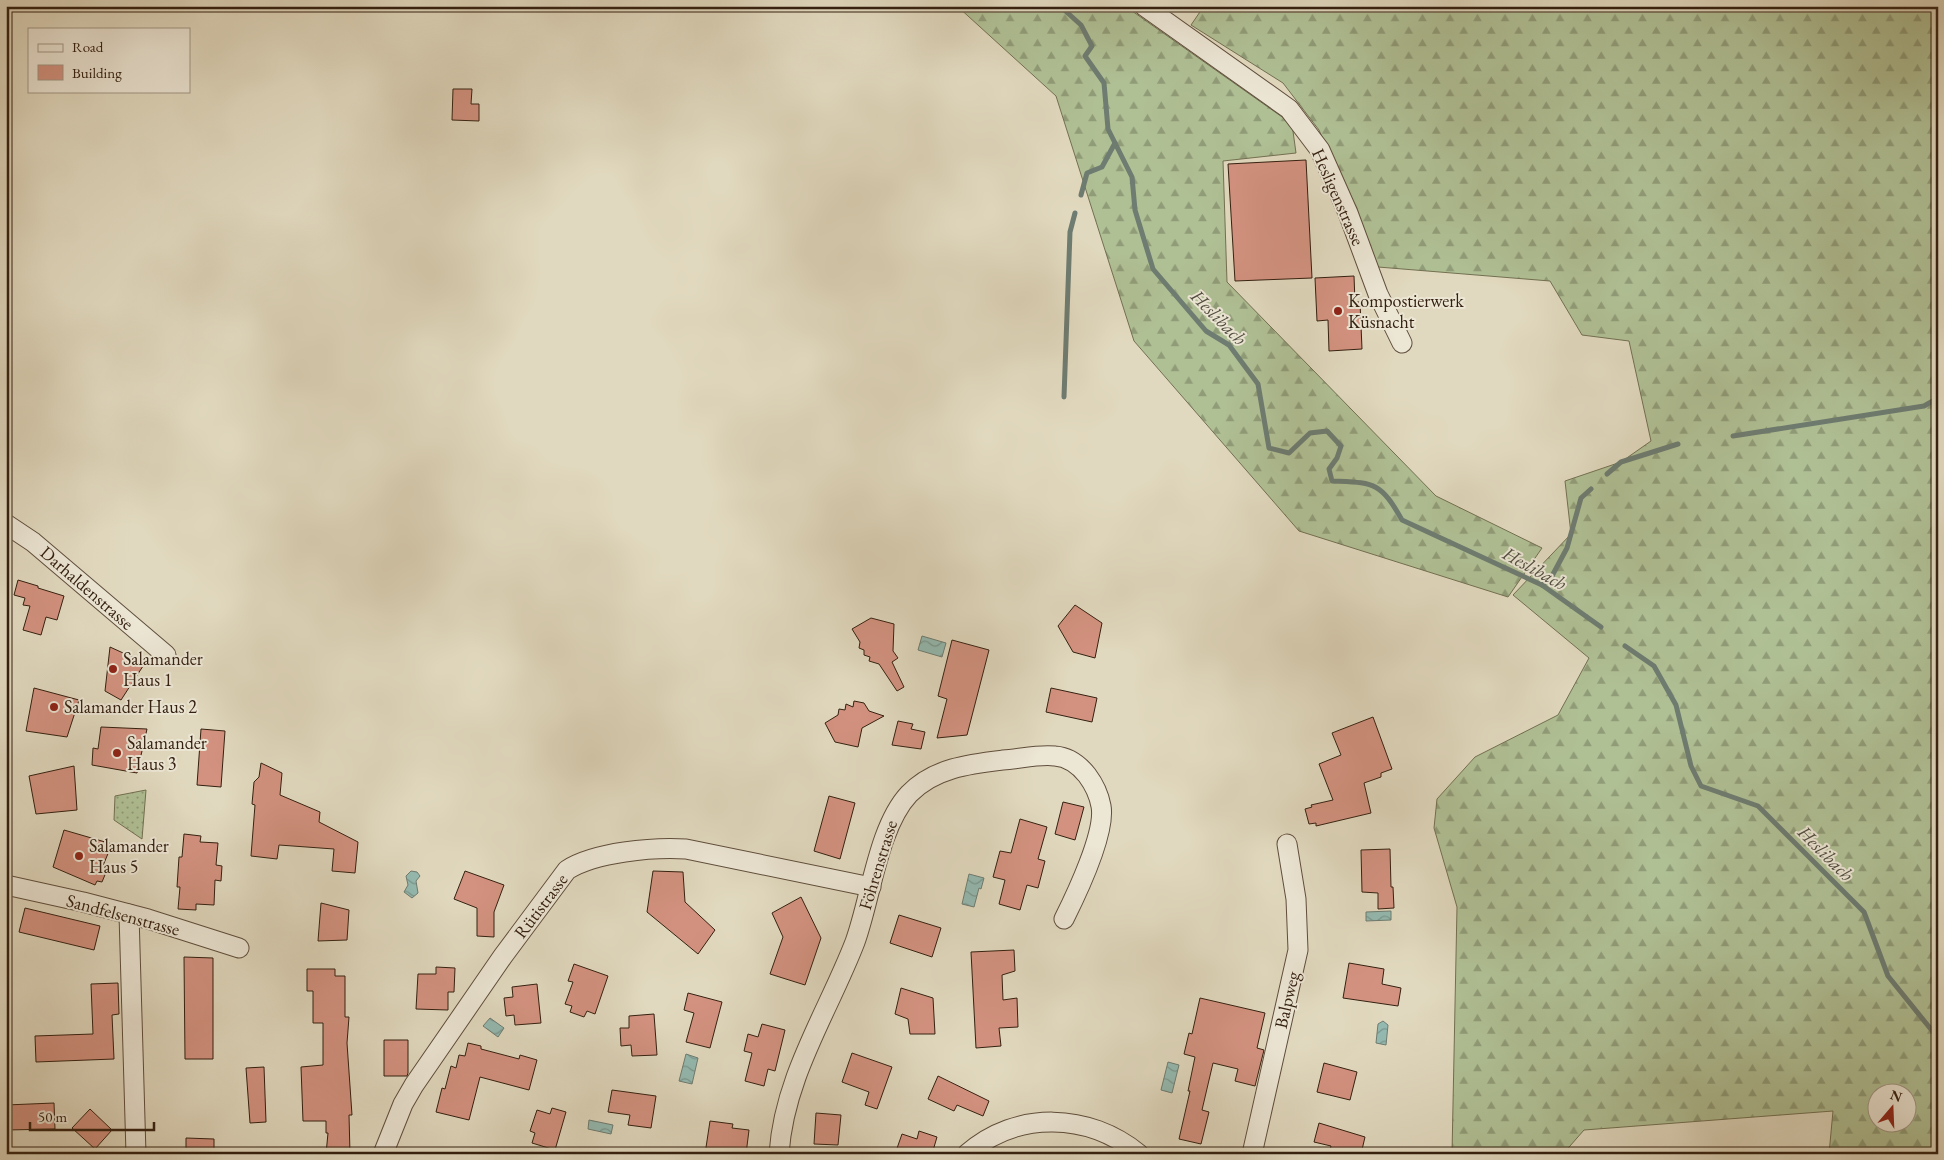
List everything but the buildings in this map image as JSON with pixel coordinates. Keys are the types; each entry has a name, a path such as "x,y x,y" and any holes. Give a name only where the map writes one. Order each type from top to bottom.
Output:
{"street":[{"name":"Hesligenstrasse","path":"1144,6 1289,109 1320,150 1348,213 1378,294 1402,343"},
{"name":"Darhaldenstrasse","path":"6,524 33,542 166,656"},
{"name":"Föhrenstrasse","path":"779,1154 791,1092 816,1027 855,941 888,830 897,809 922,783 941,773 964,765 1057,756 1079,766 1094,787 1101,806 1100,826 1088,864 1064,919"},
{"name":"Balpweg","path":"1252,1154 1298,950 1296,899 1287,844"},
{"name":"Rütistrasse","path":"383,1154 403,1104 414,1085 503,956 567,870 578,863 634,851 671,848 686,849 871,887"},
{"name":"Sandfelsenstrasse","path":"6,885 129,914 240,948"},
{"path":"129,914 136,1154"},
{"path":"967,1154 995,1134 1013,1128 1030,1124 1065,1122 1101,1130 1126,1143 1139,1154"}],"green space":[{"path":"957,6 1125,6 1292,124 1296,153 1223,161 1227,282 1436,496 1542,548 1508,597 1299,531 1134,341 1056,96"},
{"path":"1204,6 1938,6 1938,1154 1829,1154 1833,1111 1584,1130 1563,1154 1452,1154 1457,907 1434,828 1437,799 1475,757 1558,715 1589,658 1513,595 1571,534 1565,481 1621,462 1651,441 1629,341 1582,335 1550,281 1378,267 1319,130 1283,83 1191,25"},
{"path":"146,790 142,839 114,820 115,796"}],"water":[{"path":"922,636 946,643 942,657 918,650"},
{"path":"411,871 417,872 420,876 416,881 418,893 412,898 404,892 408,885 406,876"},
{"path":"969,874 984,878 974,907 962,904"},
{"path":"1391,911 1391,920 1366,921 1366,912"},
{"path":"490,1018 504,1028 498,1037 483,1026"},
{"path":"1383,1021 1388,1025 1386,1045 1376,1043 1378,1024"},
{"path":"686,1054 698,1058 692,1084 679,1081"},
{"path":"1168,1062 1179,1065 1172,1093 1161,1090"},
{"path":"589,1120 613,1125 611,1134 588,1129"}],"waterway":[{"name":"Heslibach","path":"1060,6 1081,25 1092,46 1085,56 1104,83 1108,129 1132,177 1135,210 1153,269 1206,331 1229,345 1258,384 1269,448 1289,453 1310,433 1327,431 1341,446 1337,458 1329,469 1332,481 1358,482 1375,487 1388,498 1402,520 1542,585 1601,627"},
{"path":"1081,195 1087,173 1102,167 1115,143"},
{"path":"1064,397 1070,232 1075,213"},
{"path":"1733,436 1924,406 1938,398"},
{"path":"1607,474 1621,462 1678,444"},
{"path":"1542,585 1552,576 1567,548 1581,498 1591,489"},
{"name":"Heslibach","path":"1625,646 1654,666 1676,705 1691,766 1701,786 1758,806 1864,912 1888,976 1938,1038"}],"place":[{"name":"Kompostierwerk Küsnacht","path":"1338,311"},
{"name":"Salamander Haus 1","path":"113,669"},
{"name":"Salamander Haus 2","path":"54,707"},
{"name":"Salamander Haus 3","path":"117,753"},
{"name":"Salamander Haus 5","path":"79,856"}]}
